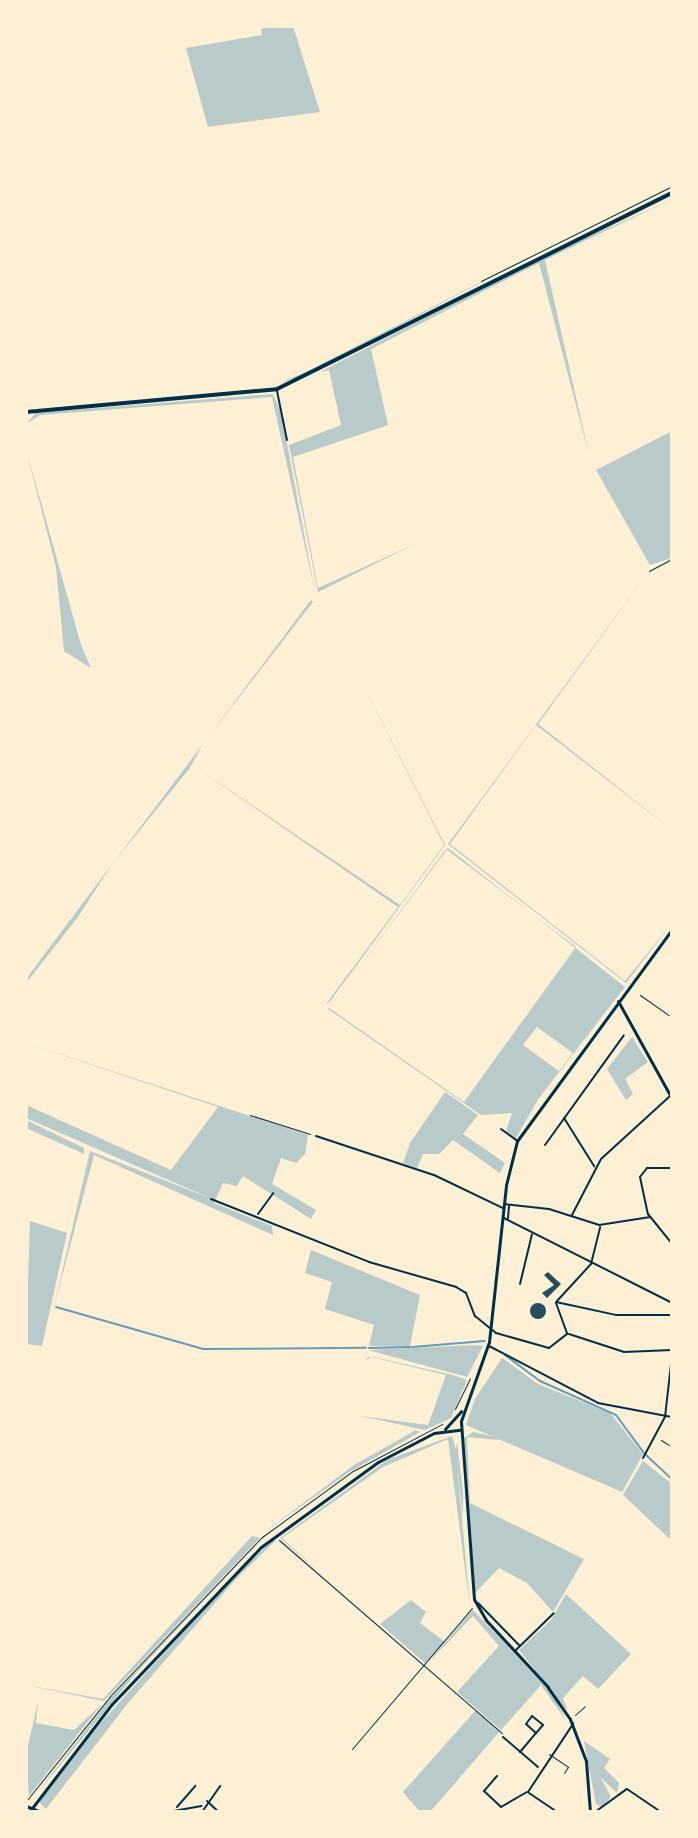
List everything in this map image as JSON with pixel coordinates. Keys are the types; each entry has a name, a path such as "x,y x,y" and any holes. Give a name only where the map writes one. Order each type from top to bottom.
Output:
{"main road":[{"path":"26,412 277,389 672,193"},
{"path":"593,1812 588,1772 571,1722 474,1605 460,1430 463,1407 491,1331 517,1141 672,929"},
{"path":"618,1001 671,1097"},
{"path":"41,1812 29,1809 143,1668 274,1535 360,1473 443,1430 463,1407"},
{"path":"443,1430 460,1430"}],"street":[{"path":"277,389 287,440"},
{"path":"672,995 672,1016"},
{"path":"545,1145 624,1035"},
{"path":"572,1215 595,1167 671,1097"},
{"path":"564,1118 595,1167"},
{"path":"501,1129 517,1141"},
{"path":"316,1136 439,1177 506,1206 572,1215 599,1225 650,1217"},
{"path":"672,1168 641,1173 650,1217 672,1244"},
{"path":"258,1215 262,1202 273,1193"},
{"path":"211,1199 258,1215 369,1262 456,1287 491,1331 549,1348 567,1334"},
{"path":"505,1218 672,1303"},
{"path":"556,1302 591,1264 599,1225"},
{"path":"520,1284 532,1232"},
{"path":"556,1302 567,1334"},
{"path":"556,1302 616,1315 672,1315"},
{"path":"567,1334 624,1352 672,1350"},
{"path":"488,1346 508,1352 547,1380 598,1403 672,1417"},
{"path":"643,1458 665,1417 672,1356"},
{"path":"474,1605 481,1602 520,1646"},
{"path":"515,1651 554,1613"},
{"path":"497,1776 484,1791 504,1807 528,1792 539,1768 571,1722"},
{"path":"520,1752 536,1733"},
{"path":"502,1735 539,1768"},
{"path":"176,1808 195,1786"},
{"path":"168,1812 176,1808 201,1806 220,1786"},
{"path":"593,1812 627,1789 661,1812"},
{"path":"528,1792 557,1812"},
{"path":"206,1800 219,1812"},
{"path":"201,1806 202,1812"},
{"path":"548,1812 551,1808"}],"lane":[{"path":"640,995 672,1016"},
{"path":"549,1754 568,1767 564,1773"}],"path":[{"path":"474,285 672,186"},
{"path":"649,571 672,559"},
{"path":"250,1115 316,1136"},
{"path":"453,1416 473,1374"},
{"path":"655,1437 672,1447"},
{"path":"274,1535 502,1735"},
{"path":"352,1749 474,1605"},
{"path":"571,1722 585,1706"}],"shaded area":[{"path":"293,26 320,112 208,127 186,48 262,35 261,29"},
{"path":"672,199 545,260 589,455 539,263 371,349 388,425 293,457 318,588 415,544 318,592 289,445 341,425 329,370 320,372 540,259"},
{"path":"541,251 307,374 278,384 310,370"},
{"path":"273,394 281,412 315,592 272,397 40,415 26,424 36,413"},
{"path":"672,431 672,558 650,565 596,470"},
{"path":"26,449 81,645 91,668 64,651 56,567"},
{"path":"647,574 538,724 672,830 536,725 450,844 625,981 672,923 626,983 448,844"},
{"path":"311,600 313,602 206,740"},
{"path":"354,667 445,845 326,1004 398,907 194,766 400,905 444,845"},
{"path":"203,744 189,769 114,862"},
{"path":"448,848 528,911 447,850"},
{"path":"112,864 78,917 26,983 26,979"},
{"path":"575,948 625,987 539,1098 516,1138 506,1131 512,1113 481,1115 328,1009 349,981 329,1008 464,1102","holes":["537,1027 573,1053 559,1071 523,1045"]},
{"path":"632,1037 648,1062 625,1079 633,1094 626,1100 607,1069"},
{"path":"26,1043 308,1135 305,1154 296,1163 281,1158 272,1184 316,1210 311,1219 243,1176 237,1186 223,1183 214,1203 272,1226 273,1235 94,1155 54,1307 90,1151 212,1199 26,1118 26,1105 171,1170 218,1107"},
{"path":"445,1092 478,1115 463,1134 505,1163 500,1173 453,1140 439,1154 423,1154 417,1168 403,1163 410,1143"},
{"path":"26,1120 84,1148 84,1154 26,1128"},
{"path":"30,1221 67,1233 42,1346 26,1344"},
{"path":"311,1250 420,1295 410,1346 369,1346 374,1325 325,1309 332,1282 305,1273"},
{"path":"475,1345 483,1346 467,1377 368,1350"},
{"path":"371,1357 467,1380 451,1418 425,1430 360,1416 428,1425 446,1375"},
{"path":"502,1358 538,1384 610,1413 643,1454 622,1492 466,1425 475,1399"},
{"path":"416,1430 420,1432 348,1473 262,1534 354,1465"},
{"path":"473,1432 500,1440 467,1437 470,1503 584,1559 553,1612 527,1583 499,1568 475,1593 464,1438"},
{"path":"452,1436 456,1450 457,1442 463,1493 463,1516 457,1463 470,1607 448,1439 383,1467 282,1538 327,1579 280,1538 387,1460"},
{"path":"643,1461 672,1484 672,1541 623,1495"},
{"path":"252,1536 260,1538 104,1701 26,1685 103,1699"},
{"path":"262,1538 138,1671 33,1798 116,1691"},
{"path":"273,1540 284,1544 275,1541 236,1579 128,1703 46,1809 39,1802 84,1741 237,1573"},
{"path":"566,1594 631,1654 598,1689 583,1676 563,1698 568,1712 519,1650 551,1620"},
{"path":"411,1600 426,1612 420,1623 445,1642 425,1663 380,1624"},
{"path":"473,1610 544,1685 567,1722 541,1685 501,1730 457,1692 499,1646 473,1616 427,1664"},
{"path":"38,1702 36,1723 74,1730 102,1704 29,1796 26,1754"},
{"path":"476,1710 500,1731 430,1812 420,1812 403,1792"},
{"path":"584,1741 610,1759 604,1768 619,1783 617,1793 601,1778 611,1797 602,1807 596,1804"}],"building":[{"path":"548,1272 561,1284 547,1298 542,1293 554,1285 544,1275"},
{"path":"535,1303 541,1303 546,1311 544,1317 535,1319 530,1314 530,1308"}],"waterway":[{"path":"56,1307 203,1349 366,1348"},
{"path":"412,1347 485,1341"},
{"path":"369,1348 410,1347"},
{"path":"505,1355 540,1381 616,1415 644,1453"},
{"path":"646,1455 672,1479"}]}
